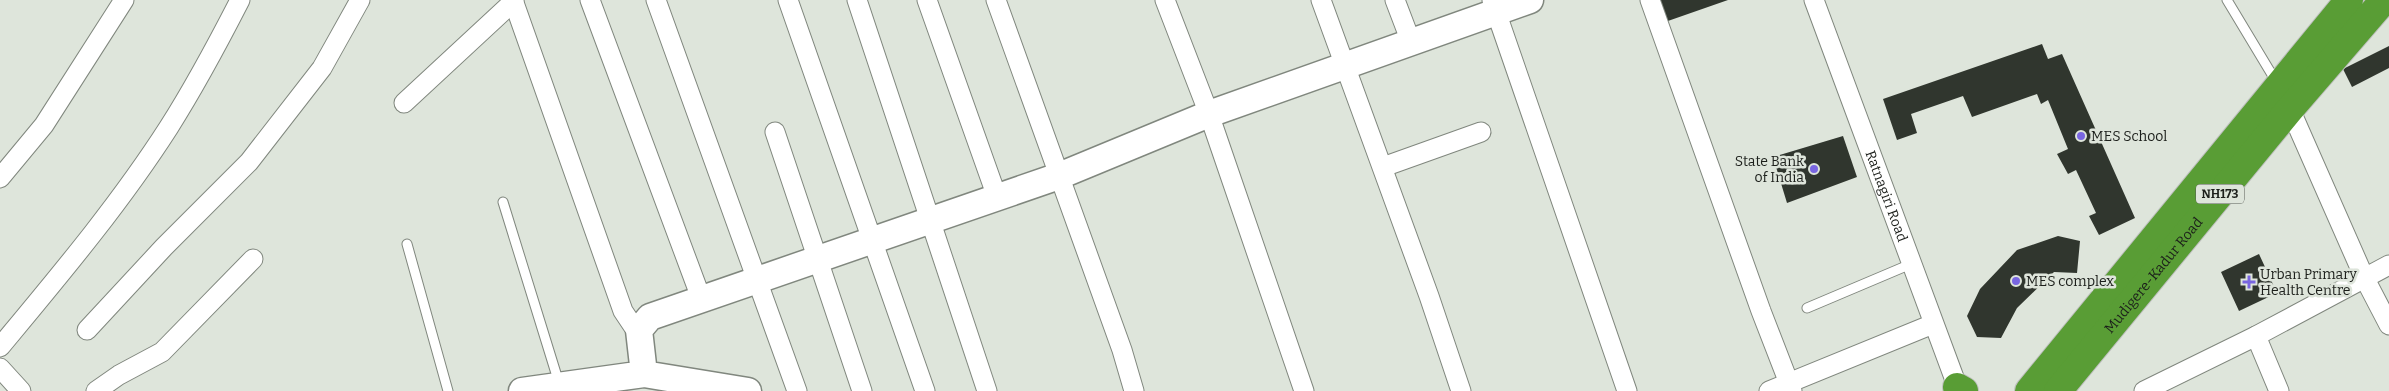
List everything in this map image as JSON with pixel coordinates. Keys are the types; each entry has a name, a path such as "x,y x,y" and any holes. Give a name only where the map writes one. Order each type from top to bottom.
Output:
{"highway":[{"name":"Mudigere-Kadur Road","path":"2058,391 2285,97 2349,0"},
{"name":"Mudigere-Kadur Road","path":"2029,391 2285,97 2384,0"}],"street":[{"path":"0,178 44,125 124,0"},
{"path":"0,347 92,235 169,127 212,56 240,0"},
{"path":"88,330 164,247 249,162 322,68 360,0"},
{"path":"404,103 514,0 623,311 633,326 639,330"},
{"path":"590,0 702,298"},
{"path":"656,0 797,391"},
{"path":"788,0 925,391"},
{"path":"857,0 987,391"},
{"path":"927,0 997,197"},
{"path":"996,0 1122,350 1134,391"},
{"path":"1165,0 1209,114 1304,391"},
{"path":"1321,0 1383,167 1461,391"},
{"path":"1395,0 1411,42"},
{"path":"644,374 639,330 650,317 1059,176 1209,114 1411,42 1494,6 1530,0"},
{"path":"1650,0 1761,312 1791,387"},
{"name":"Ratnagiri Road","path":"1814,0 1933,324 1960,390"},
{"path":"1494,6 1627,391"},
{"path":"2285,97 2364,277 2389,324"},
{"path":"775,132 862,391"},
{"path":"1383,167 1481,132"},
{"path":"96,391 119,375 162,352 253,258"},
{"path":"2144,391 2256,336 2389,265"},
{"path":"1769,391 1791,387 1933,324"},
{"path":"2256,336 2279,391"},
{"path":"0,368 21,391"},
{"path":"522,391 644,374 704,388 748,391"}],"lane":[{"path":"2227,0 2285,97"},
{"path":"503,202 560,386"},
{"path":"407,244 448,391"},
{"path":"1807,308 1911,264"}],"building":[{"path":"1657,0 1728,0 1665,22"},
{"name":"MES School","path":"2042,44 2048,59 2062,54 2135,218 2099,235 2089,216 2096,213 2076,170 2068,174 2057,154 2068,149 2048,100 2041,104 2037,94 1972,117 1963,96 1911,114 1917,133 1897,140 1883,99"},
{"path":"2389,46 2389,68 2352,87 2343,69"},
{"path":"1843,136 1857,177 1787,203 1773,157"},
{"name":"MES complex","path":"2058,236 2080,241 2077,273 2054,272 2017,308 2001,338 1977,337 1967,316 1980,289 2017,250"},
{"name":"Urban Primary Health Centre","path":"2259,254 2277,293 2239,311 2221,272"}],"place":[{"name":"MES School","path":"2081,136"},
{"name":"State Bank of India","path":"1814,169"},
{"name":"MES complex","path":"2016,281"},
{"name":"Urban Primary Health Centre","path":"2249,282"}]}
